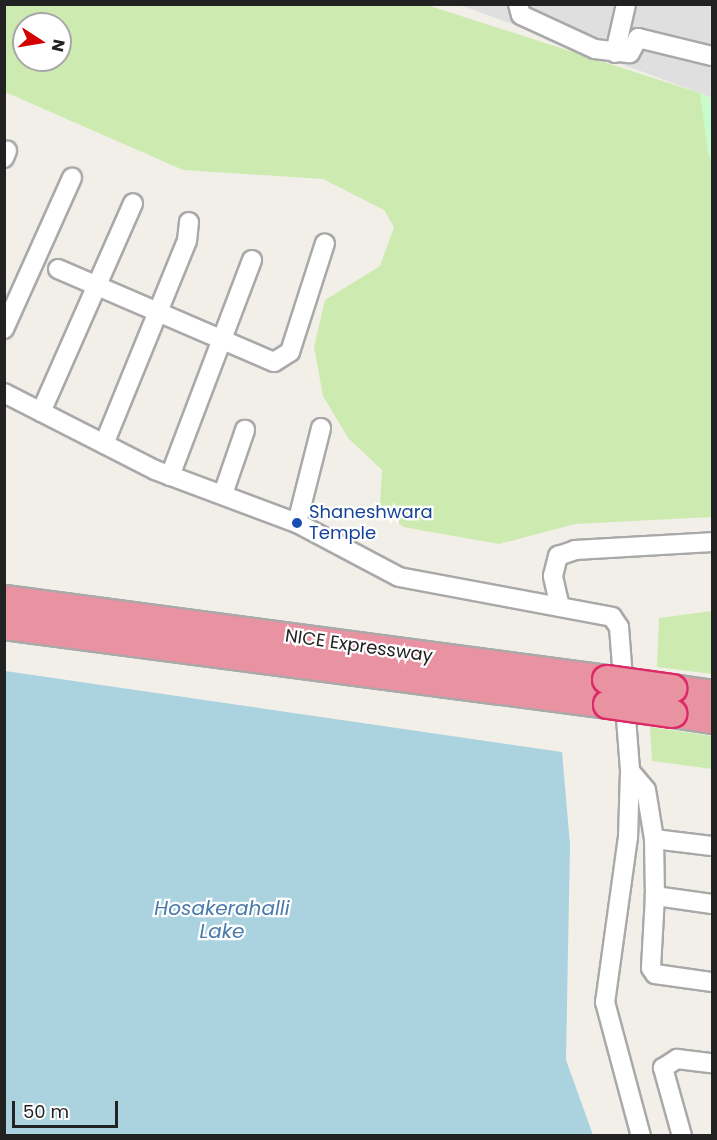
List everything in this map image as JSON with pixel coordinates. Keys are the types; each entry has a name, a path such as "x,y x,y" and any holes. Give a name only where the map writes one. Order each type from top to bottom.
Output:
{"highway":[{"name":"NICE Expressway","path":"4,599 672,701 712,719"},
{"name":"NICE Expressway","path":"4,625 607,692"},
{"name":"NICE Expressway","path":"672,701 712,694"}],"street":[{"path":"518,4 521,15 615,53 630,53 638,38 712,56"},
{"path":"615,53 626,4"},
{"path":"4,329 72,178"},
{"path":"41,412 133,203"},
{"path":"104,444 187,241 189,222"},
{"path":"58,269 274,362 286,357 325,243"},
{"path":"170,476 219,339 252,260"},
{"path":"4,393 170,476 224,494 297,523 399,577 606,615 620,627 630,771 628,837 605,1002 641,1136"},
{"path":"297,523 321,428"},
{"path":"224,494 245,430"},
{"path":"560,607 554,576 558,556 575,550 712,542"},
{"path":"630,771 646,790 654,839 655,974 712,982"},
{"path":"654,839 712,846"},
{"path":"655,896 712,904"},
{"path":"682,1136 663,1068 676,1059 712,1063"}],"shaded area":[{"path":"460,5 712,5 712,98 700,93"}],"green space":[{"path":"424,4 700,93 712,162 712,517 575,524 499,544 403,527 380,504 382,470 348,438 323,396 314,347 325,300 380,266 394,227 384,210 323,179 183,170 5,92 5,5"},
{"path":"700,93 712,98 712,162 708,153"},
{"path":"712,611 712,674 657,667 659,618"},
{"path":"650,727 712,736 712,769 652,761"}],"water":[{"name":"Hosakerahalli Lake","path":"5,671 562,752 570,844 566,1060 593,1135 5,1135"}],"place":[{"name":"Shaneshwara Temple","path":"297,523"}]}
